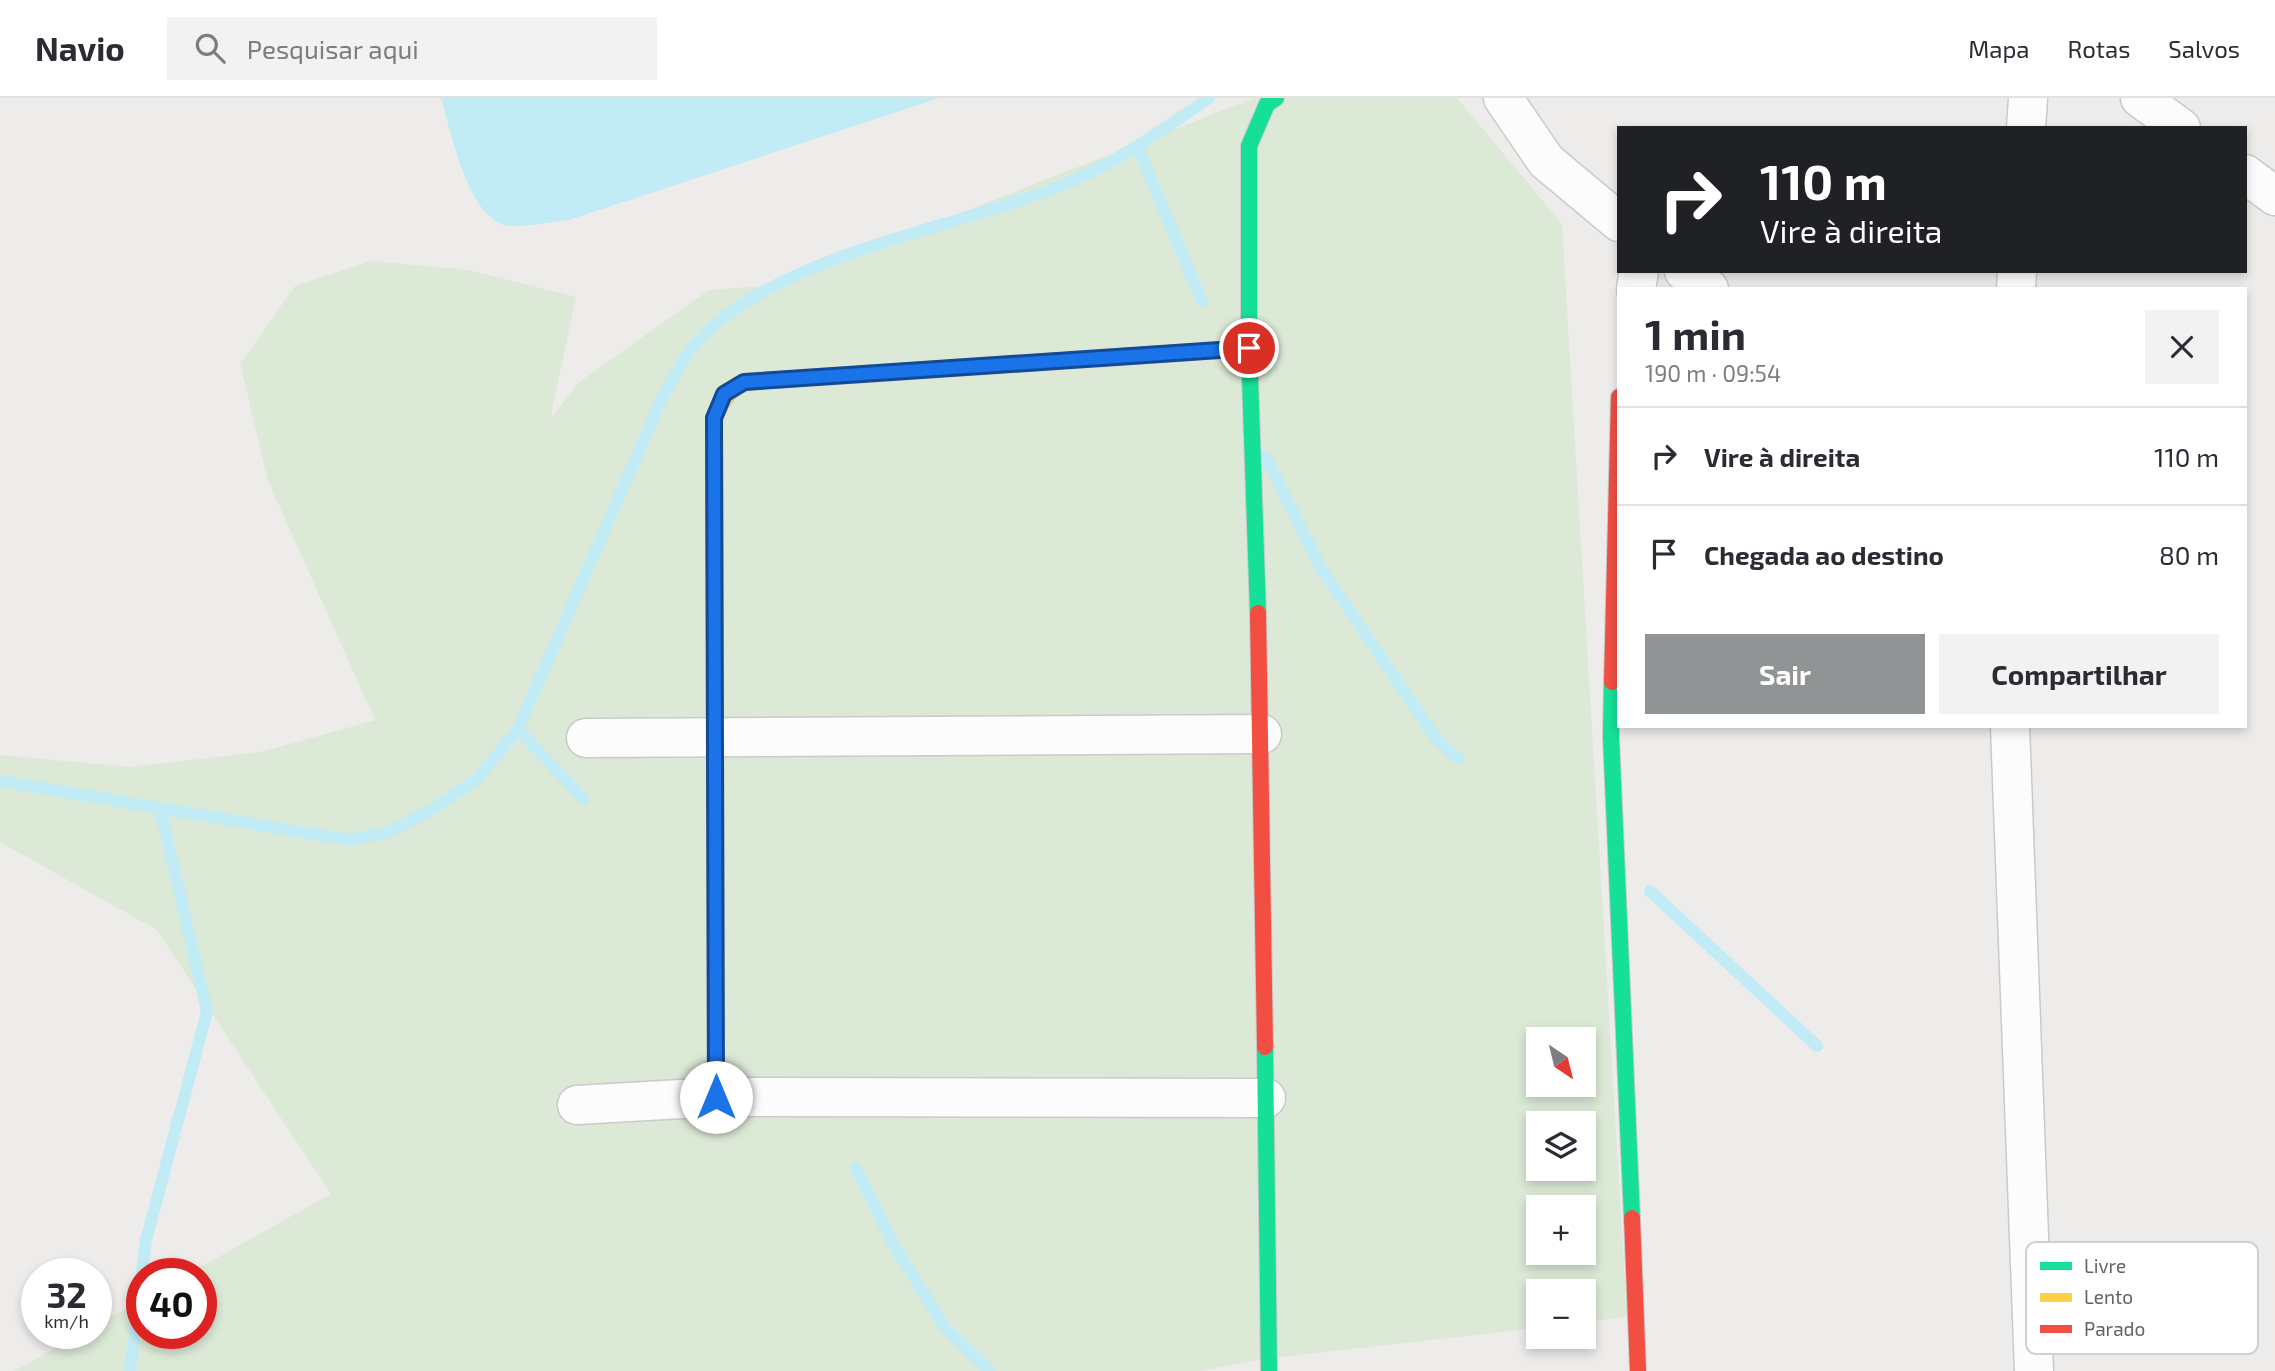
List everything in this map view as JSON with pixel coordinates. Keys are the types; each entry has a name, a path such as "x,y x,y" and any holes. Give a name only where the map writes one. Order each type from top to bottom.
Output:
{"street":[{"path":"1269,1371 1262,734 1249,348 1249,146 1267,104 1276,98"},
{"path":"1503,98 1546,162 1617,220"},
{"path":"2026,126 2028,98"},
{"path":"2140,98 2178,126"},
{"path":"2247,175 2275,196"},
{"path":"1687,273 1706,287"},
{"path":"716,1097 714,418 724,394 744,382 1249,348"},
{"path":"1617,482 1611,737 1638,1371"},
{"path":"2010,728 2029,1242"},
{"path":"586,738 1262,734"},
{"path":"577,1105 716,1097 1266,1098"}],"green space":[{"path":"1254,98 1457,98 1562,224 1627,1317 1596,1321 1596,1279 1526,1279 1526,1329 1263,1359 1200,1371 14,1371 54,1349 112,1349 112,1316 126,1309 126,1349 217,1349 217,1258 331,1194 157,930 0,842 0,755 130,767 261,752 375,720 268,481 240,364 295,286 371,261 469,270 576,297 550,420 579,382 709,290 777,285"}],"water":[{"path":"441,98 939,98 569,220 510,226 495,221 472,192 456,152"}],"waterway":[{"path":"0,781 348,840 389,832 430,811 477,779 518,729 662,398 692,348 725,317 765,291 812,268 1014,203 1098,169 1209,98"},
{"path":"1138,148 1202,301"},
{"path":"1266,457 1320,567 1435,737 1458,759"},
{"path":"518,729 584,799"},
{"path":"130,1371 146,1240 207,1012 160,808"},
{"path":"1650,891 1817,1046"},
{"path":"856,1168 892,1242 945,1328 990,1371"}],"traffic: fast":[{"path":"1258,613 1249,348 1249,146 1267,104 1276,98"},
{"path":"1612,682 1611,737 1632,1218"},
{"path":"1265,1047 1269,1371"}],"traffic: slow":[{"path":"1136,356 1249,348"},
{"path":"715,653 714,418 721,404 735,388 753,381 791,379"}],"traffic: jam":[{"path":"791,379 1136,356"},
{"path":"1612,682 1617,478"},
{"path":"1258,613 1265,1047"},
{"path":"715,653 716,1097"},
{"path":"1632,1218 1638,1371"}],"route":[{"path":"716,1097 714,418 724,394 744,382 1249,348"}]}
